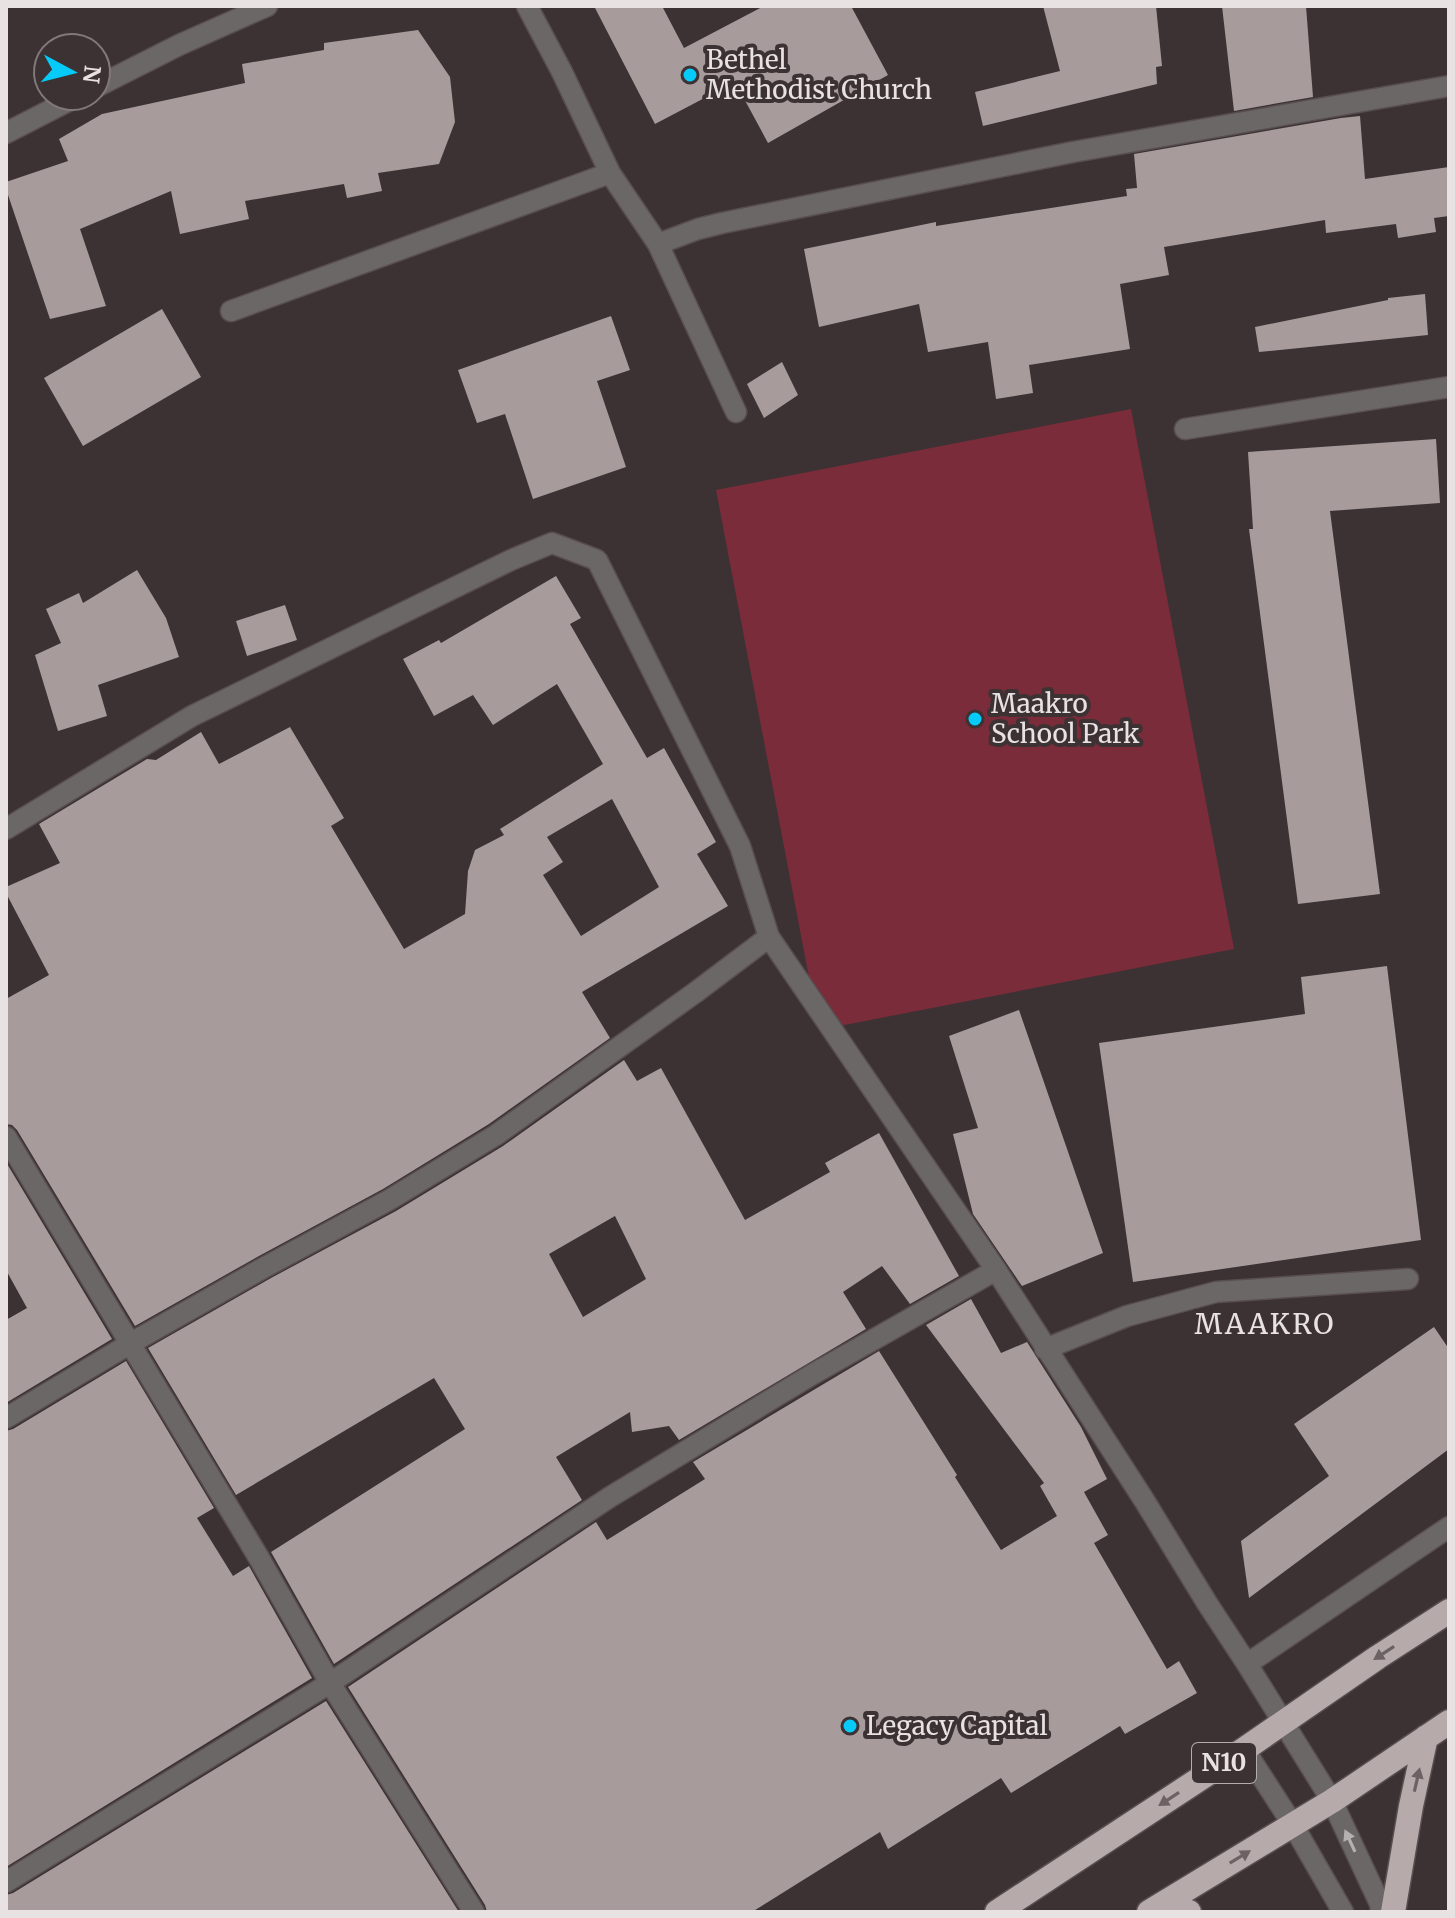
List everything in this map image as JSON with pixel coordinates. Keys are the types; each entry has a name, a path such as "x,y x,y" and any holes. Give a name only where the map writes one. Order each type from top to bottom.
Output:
{"highway":[{"name":"N10","path":"997,1912 1449,1611"},
{"path":"1153,1910 1332,1801 1449,1722"},
{"path":"1393,1912 1426,1737"},
{"path":"1153,1910 1189,1912"}],"street":[{"path":"112,79 267,6"},
{"path":"527,6 610,173 658,244 736,412"},
{"path":"658,244 722,223 1058,155 1449,86"},
{"path":"6,133 47,112"},
{"path":"231,311 610,173"},
{"path":"1185,429 1449,387"},
{"path":"6,829 192,716 498,567 552,543 597,560 740,846 769,937 996,1270 1247,1664 1332,1801 1381,1912"},
{"path":"6,1418 131,1343 389,1200 496,1135 769,937"},
{"path":"6,1137 259,1558 330,1683 474,1912"},
{"path":"6,1882 330,1683 610,1497 813,1374 996,1270"},
{"path":"1045,1349 1127,1316 1216,1292 1408,1279"},
{"path":"1247,1664 1449,1527"},
{"path":"1244,1749 1293,1825 1343,1912"}],"shaded area":[{"name":"Maakro School Park","path":"1131,409 1234,949 819,1030 716,490"}],"building":[{"name":"Bethel Methodist Church","path":"594,6 662,6 684,48 764,6 851,6 888,75 768,143 735,82 655,124"},
{"path":"1043,6 1156,6 1162,66 1156,67 1157,84 983,126 975,92 1060,71"},
{"path":"1222,6 1306,6 1313,97 1234,111"},
{"path":"418,30 450,77 455,122 439,164 378,173 382,191 347,198 344,184 245,201 249,219 180,234 171,191 80,229 106,306 50,319 6,182 68,161 59,139 102,114 245,83 242,64 324,50 324,43"},
{"path":"1360,116 1365,179 1449,167 1449,216 1434,218 1436,232 1398,238 1396,224 1326,233 1325,220 1164,247 1169,275 1120,284 1130,349 1029,365 1033,393 996,399 988,342 928,352 919,304 819,327 804,249 936,222 936,226 1127,196 1126,189 1137,188 1134,154"},
{"path":"1425,294 1428,335 1259,352 1255,327 1388,298"},
{"path":"162,309 201,377 83,446 44,378"},
{"path":"611,316 630,370 597,381 626,467 533,499 505,414 477,423 458,370"},
{"path":"782,362 798,395 764,418 747,384"},
{"path":"1436,439 1440,503 1330,511 1380,894 1298,904 1249,529 1253,529 1248,452"},
{"path":"137,570 166,618 179,657 98,685 107,716 58,731 35,655 61,643 46,609 79,593 83,603"},
{"path":"556,576 581,618 570,624 647,758 664,748 716,842 697,854 728,906 582,992 610,1038 489,1124 383,1189 135,1326 17,1130 6,1124 6,999 49,975 6,893 6,887 60,863 39,824 147,759 156,760 201,732 219,764 290,727 344,818 331,826 404,949 465,914 468,871 475,850 504,835 500,829 603,764 557,684 493,725 473,695 434,716 403,659 439,640 441,643","holes":["612,799 659,887 581,936 543,875 563,862 547,837"]},
{"path":"285,605 297,640 247,656 236,621"},
{"path":"1387,966 1421,1240 1133,1282 1099,1043 1305,1014 1301,977"},
{"path":"1019,1010 1103,1253 1022,1286 973,1214 953,1134 978,1128 949,1036"},
{"path":"624,1060 637,1081 661,1068 745,1220 830,1172 825,1163 879,1133 959,1276 910,1304 882,1266 843,1292 866,1329 679,1440 669,1426 632,1432 630,1412 556,1457 582,1500 334,1664 271,1552 465,1429 434,1378 236,1495 148,1348 396,1211 503,1146","holes":["615,1216 646,1279 583,1317 549,1254"]},
{"path":"6,1162 112,1339 6,1403 6,1320 27,1308 6,1270"},
{"path":"971,1299 1001,1353 1027,1342 1081,1427 1107,1479 1084,1492 1108,1535 1094,1543 1167,1669 1179,1661 1197,1693 1125,1734 1120,1726 1011,1793 1001,1778 888,1849 880,1832 752,1912 487,1912 348,1687 596,1522 607,1540 705,1479 693,1462 879,1351 1001,1550 1057,1516 1040,1486 1044,1483 926,1325"},
{"path":"1434,1327 1449,1349 1449,1449 1249,1598 1241,1541 1329,1476 1294,1424"},
{"path":"126,1361 214,1508 197,1518 233,1576 249,1566 312,1678 6,1867 6,1431"},
{"path":"326,1701 459,1912 6,1912 6,1895"}],"place":[{"name":"Bethel Methodist Church","path":"690,75"},
{"name":"Maakro School Park","path":"975,719"},
{"name":"Legacy Capital","path":"850,1726"}],"district":[{"name":"MAAKRO","path":"1265,1324"}]}
